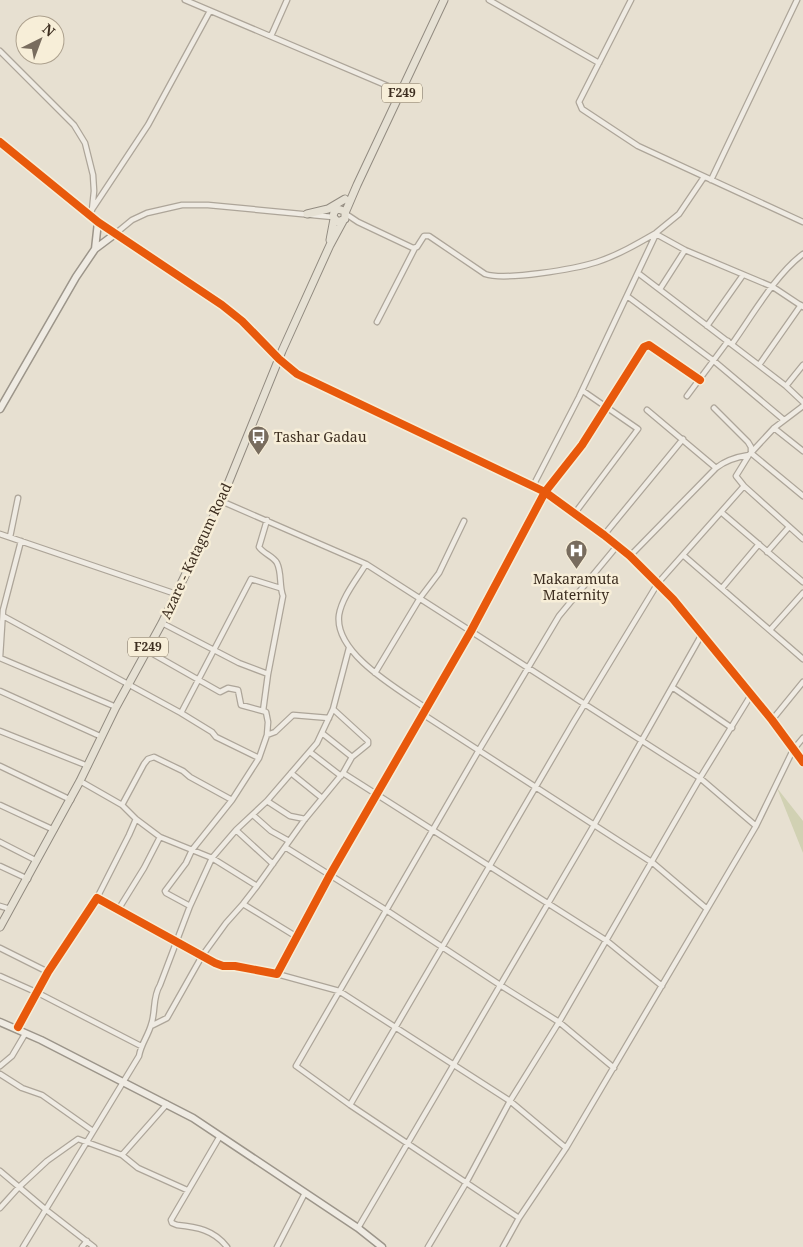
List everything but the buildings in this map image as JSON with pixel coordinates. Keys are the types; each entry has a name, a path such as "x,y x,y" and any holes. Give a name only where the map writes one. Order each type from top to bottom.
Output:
{"main road":[{"name":"Azare - Katagum Road","path":"0,927 71,800 116,707 162,622 221,501 278,359 444,0"},
{"name":"Azare - Katagum Road","path":"330,246 334,212 357,185"},
{"path":"307,214 328,209 345,200"},
{"path":"334,218 338,222 344,217 344,211 338,209"}],"street":[{"path":"185,0 402,92"},
{"path":"271,36 287,0"},
{"path":"489,0 599,63"},
{"path":"631,0 579,102 582,110 638,146 803,222"},
{"path":"711,180 797,0"},
{"path":"90,213 148,125 210,10"},
{"path":"0,51 74,125 85,143 93,175 94,192 90,213"},
{"path":"0,142 90,213 98,222 222,305 250,329 278,359 296,374 545,492 604,535 630,556 673,599 772,720 803,762"},
{"path":"377,322 415,248 426,235 485,274 493,277 515,276 596,262 628,250 657,233 679,214 704,176"},
{"path":"0,408 55,311 95,249 132,220 147,213 182,205 208,205 334,218"},
{"path":"344,217 415,248"},
{"path":"95,249 98,222"},
{"path":"657,233 686,250 773,287 802,306 759,365"},
{"path":"533,486 582,391 657,233"},
{"path":"660,289 686,250"},
{"path":"687,396 791,264 803,254"},
{"path":"638,273 730,342 786,386 803,402"},
{"path":"707,326 743,275"},
{"path":"627,296 714,361 784,420"},
{"path":"277,974 330,875 471,631 545,492 582,445 644,347 649,345 700,380"},
{"path":"786,386 803,364"},
{"path":"575,513 638,430 582,391"},
{"path":"714,408 748,442 751,447 750,454"},
{"path":"802,408 774,428 750,454 736,476 744,486 803,539"},
{"path":"647,410 716,468"},
{"path":"774,428 803,451"},
{"path":"604,535 683,439"},
{"path":"630,556 716,468 735,457 750,454 803,496"},
{"path":"350,1105 444,947 584,704 658,583 744,486"},
{"path":"10,537 18,498"},
{"path":"221,501 366,564 700,778 756,826"},
{"path":"721,512 803,582"},
{"path":"263,711 283,596 280,588 277,563 259,547 267,520"},
{"path":"375,673 420,598 439,573 464,521"},
{"path":"767,552 789,527"},
{"path":"0,534 176,594"},
{"path":"22,541 2,605 0,658 116,707"},
{"path":"722,588 759,544"},
{"path":"519,1218 350,1105 296,1066 478,750 559,616 617,546"},
{"path":"683,555 803,659"},
{"path":"366,564 344,600 339,615 340,629 354,654 375,673 427,709"},
{"path":"181,713 251,578 280,588"},
{"path":"770,630 803,593"},
{"path":"3,616 181,713 212,732 216,737 259,758"},
{"path":"162,622 239,663 268,674"},
{"path":"358,1228 594,825 702,634"},
{"path":"23,1247 139,1056 141,1046 151,1026 155,992 160,985 190,906 212,858 236,830 267,801 310,752 322,733 333,709 350,648"},
{"path":"146,650 220,692 228,688 238,690 241,705 263,711 267,716 267,735 259,758 232,800 192,850 186,863 165,891 190,906"},
{"path":"772,720 803,682"},
{"path":"672,687 732,728"},
{"path":"0,691 102,737"},
{"path":"428,1247 466,1183 510,1101 608,941 700,778 751,695"},
{"path":"151,1026 168,1018 202,956 226,923 257,886 305,819 342,775 352,758 368,744 368,741 333,709"},
{"path":"267,735 275,732 293,715 329,718"},
{"path":"424,715 653,863 707,909"},
{"path":"0,730 88,766"},
{"path":"322,733 352,758"},
{"path":"503,1247 519,1218 566,1148 614,1068 756,826 793,750 803,738"},
{"path":"310,752 342,775 608,941 662,986"},
{"path":"122,806 144,764 148,759 154,757 232,800"},
{"path":"0,766 71,800"},
{"path":"292,773 322,798"},
{"path":"80,781 122,806 160,837 212,858 257,886"},
{"path":"267,801 290,816 305,819"},
{"path":"0,805 54,830"},
{"path":"253,815 270,830 289,841"},
{"path":"18,1027 48,972 97,898 136,819"},
{"path":"236,830 273,864"},
{"path":"118,910 144,868 160,837"},
{"path":"0,842 37,861"},
{"path":"285,847 559,1022 614,1068"},
{"path":"0,866 28,879"},
{"path":"97,898 223,966 235,966 277,974 339,991 510,1101 566,1148"},
{"path":"243,904 297,937"},
{"path":"0,906 10,909"},
{"path":"0,948 48,972"},
{"path":"0,976 38,993 141,1046"},
{"path":"0,1020 18,1027 193,1118 358,1228 382,1247"},
{"path":"0,1020 25,1034 41,1040"},
{"path":"0,1066 12,1056 25,1034"},
{"path":"0,1074 22,1088 42,1095 93,1131"},
{"path":"122,1155 167,1104"},
{"path":"220,1136 171,1220 172,1223 204,1229 223,1241 227,1247"},
{"path":"0,1208 19,1187 52,1157 78,1139 122,1155 138,1168 187,1190"},
{"path":"0,1171 94,1247"},
{"path":"277,1247 305,1193"},
{"path":"82,1247 87,1241"}],"green space":[{"path":"777,788 803,821 803,853"}],"cycle path":[{"path":"0,142 98,222 222,305 242,321 279,359 297,374 545,492 604,535 630,556 673,599 772,720 803,762"},
{"path":"18,1027 48,972 97,898 215,963 223,966 235,966 277,974 330,875 471,631 545,492 582,445 644,347 649,345 700,380"}],"place":[{"name":"Tashar Gadau","path":"258,456"},
{"name":"Makaramuta Maternity","path":"576,570"}]}
